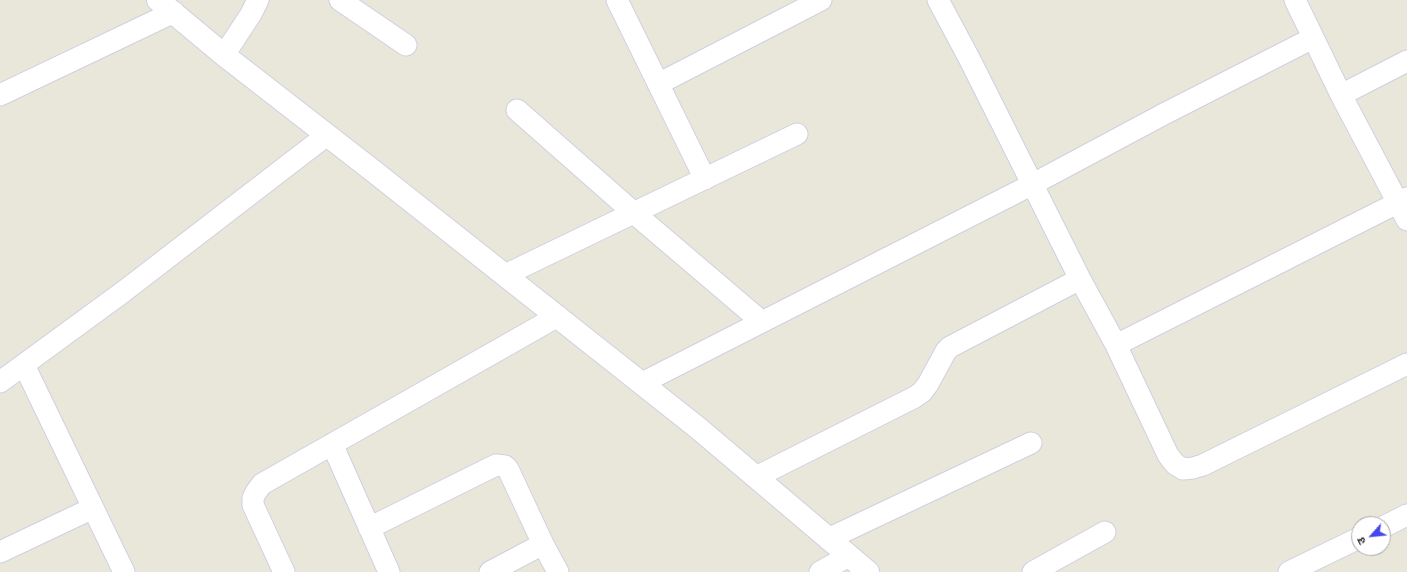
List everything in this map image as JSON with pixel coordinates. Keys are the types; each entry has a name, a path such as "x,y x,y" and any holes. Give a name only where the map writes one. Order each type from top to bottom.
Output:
{"main road":[{"path":"166,6 224,55 558,316 698,428 868,572"}],"street":[{"path":"224,55 251,14 258,0"},
{"path":"340,0 406,45"},
{"path":"617,0 705,179"},
{"path":"658,84 794,6 821,0"},
{"path":"938,0 969,58 1080,279 1116,345 1168,456 1175,464 1183,469 1203,465 1407,364"},
{"path":"1116,345 1404,207 1340,95 1295,0"},
{"path":"0,95 166,6"},
{"path":"642,384 1033,184 1164,114 1313,38"},
{"path":"1340,95 1407,61"},
{"path":"517,110 762,322"},
{"path":"505,275 797,134"},
{"path":"0,382 130,287 327,135"},
{"path":"756,477 916,397 928,384 946,351 950,347 1080,279"},
{"path":"284,572 253,505 253,498 262,484 558,316"},
{"path":"24,365 124,572"},
{"path":"828,539 1031,443"},
{"path":"332,444 389,572"},
{"path":"369,528 496,465 501,465 508,469 543,544 558,572"},
{"path":"0,552 93,508"},
{"path":"1391,523 1407,515"},
{"path":"1034,572 1105,532"},
{"path":"1289,572 1351,542"},
{"path":"490,572 543,544"},
{"path":"820,572 849,556"}]}
